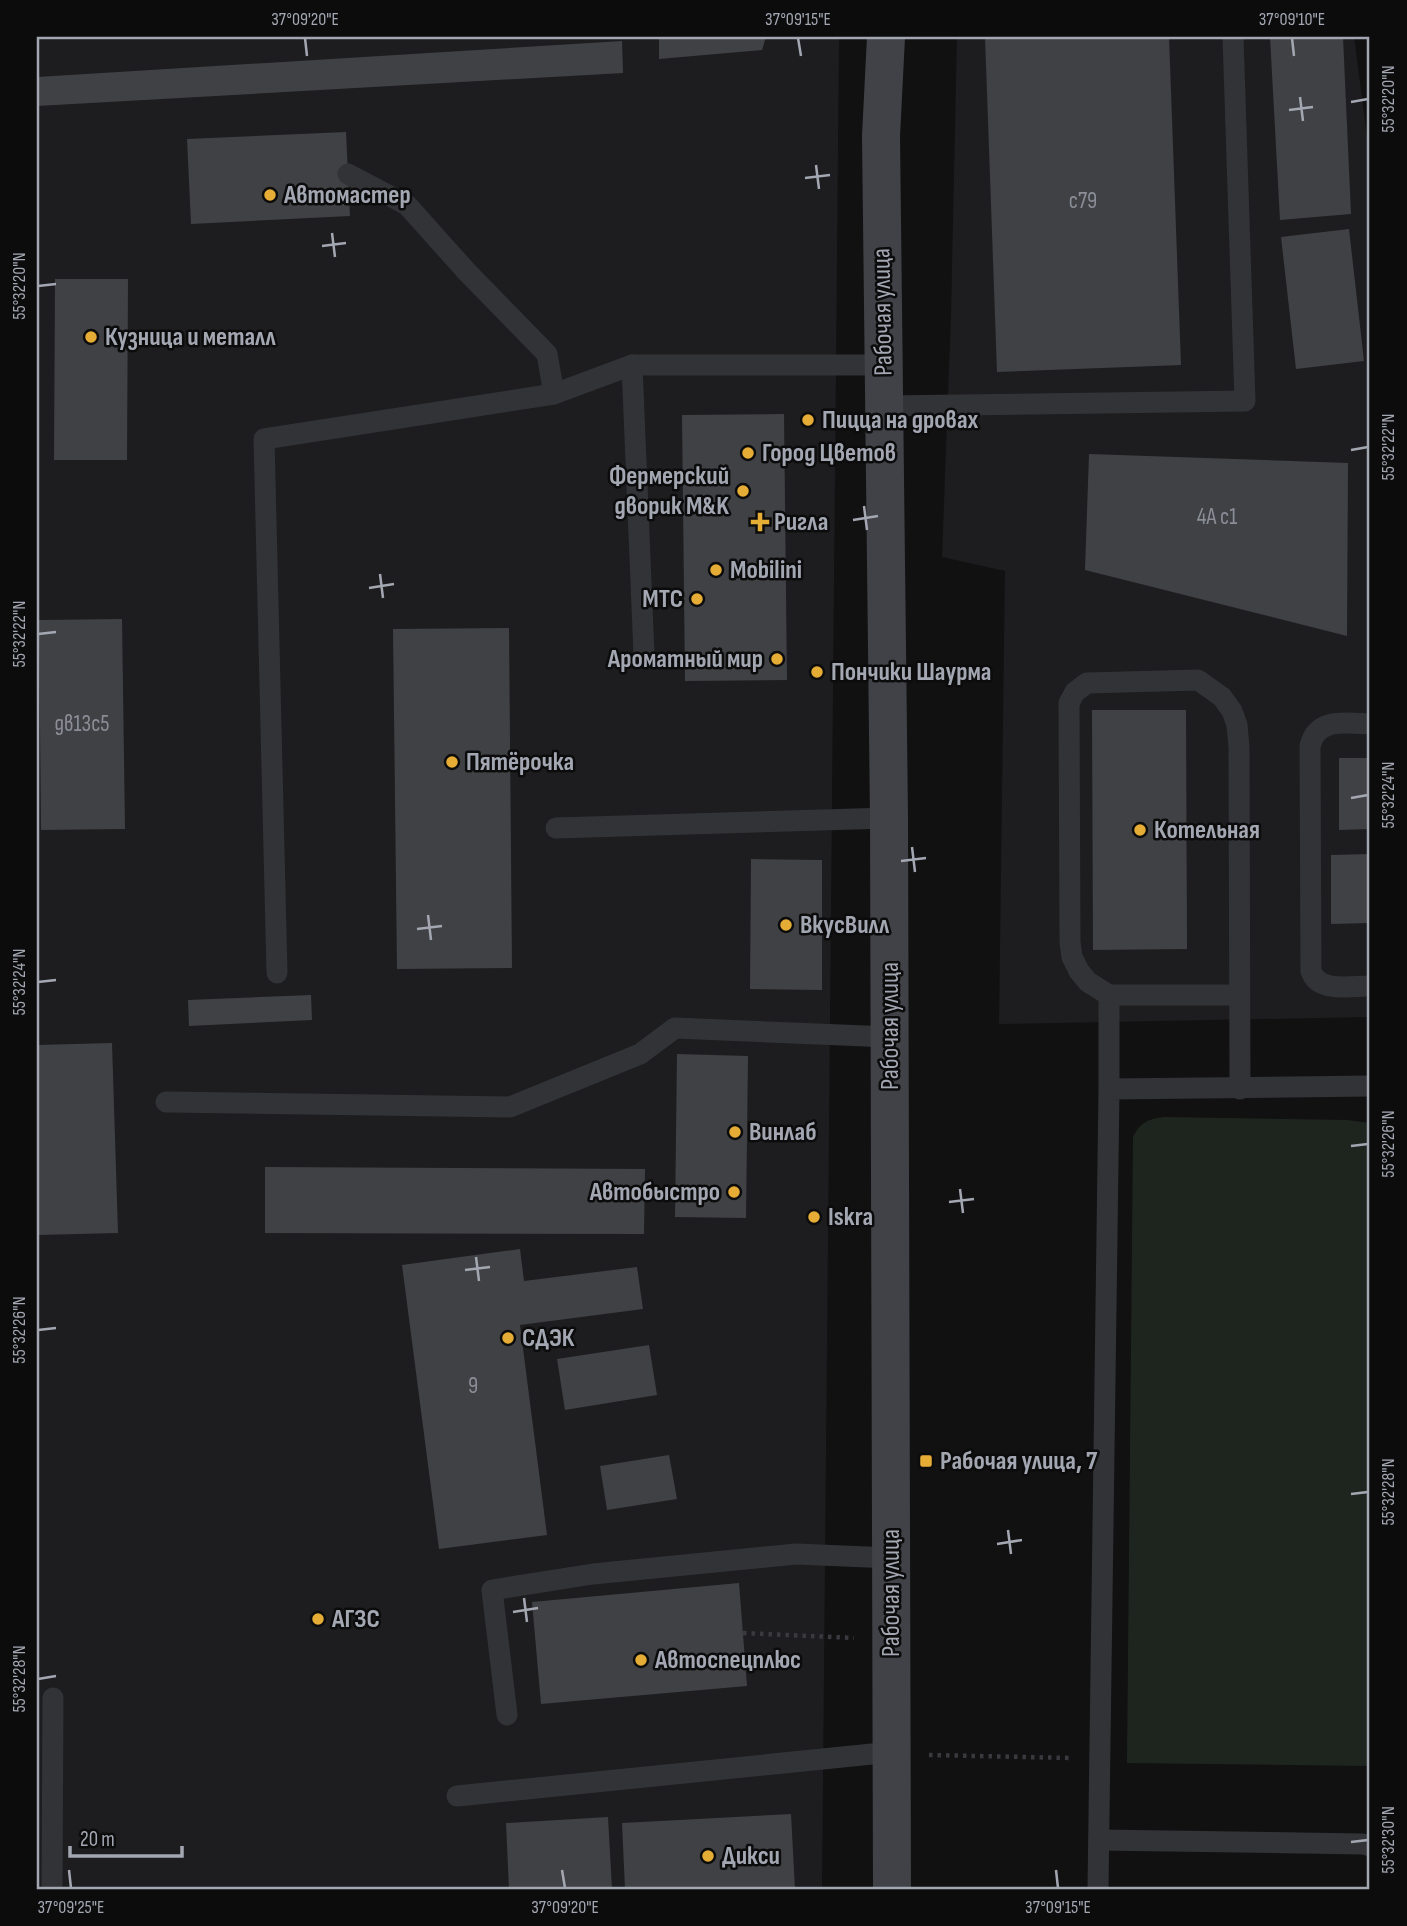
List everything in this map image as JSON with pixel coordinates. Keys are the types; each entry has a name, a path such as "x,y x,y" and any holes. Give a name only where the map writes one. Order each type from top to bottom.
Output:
{"street":[{"name":"Рабочая улица","path":"886,37 881,136 889,818 890,1705 907,1754 892,1889"}],"lane":[{"path":"884,406 1245,401 1233,37"},
{"path":"348,174 407,205 467,272 547,354 554,394"},
{"path":"277,973 264,439 554,394 632,365 884,365"},
{"path":"632,365 644,654"},
{"path":"1240,995 1109,996 1088,982 1072,957 1069,704 1075,692 1087,683 1198,680 1222,697 1232,711 1237,725 1240,995 1240,1089"},
{"path":"1370,723 1328,723 1320,727 1312,738 1310,759 1311,971 1313,978 1323,985 1370,986"},
{"path":"556,828 889,818"},
{"path":"1098,1889 1109,996"},
{"path":"166,1102 510,1107 640,1055 674,1028 890,1037"},
{"path":"1109,1089 1370,1086"},
{"path":"507,1715 492,1590 593,1574 796,1554 891,1558"},
{"path":"52,1889 53,1698"},
{"path":"457,1796 907,1754"},
{"path":"1099,1840 1370,1846"}],"path":[{"path":"743,1633 861,1638"},
{"path":"907,1754 1100,1759"}],"shaded area":[{"path":"37,37 839,37 822,1889 37,1889"},
{"path":"957,37 1354,37 1370,159 1370,1017 999,1024 1005,571 942,557"},
{"path":"1164,1117 1347,1120 1370,1123 1370,1766 1127,1763 1133,1137 1146,1122"}],"building":[{"path":"659,37 766,37 762,50 659,59"},
{"path":"985,37 1169,37 1181,365 997,372"},
{"path":"1270,37 1343,37 1351,214 1280,220"},
{"path":"622,41 623,73 37,106 37,77"},
{"name":"Автомастер","path":"346,132 350,216 191,224 187,139"},
{"path":"1349,229 1364,361 1296,369 1281,237"},
{"name":"Кузница и металл","path":"55,279 128,279 127,460 54,460"},
{"path":"784,414 787,680 685,681 682,415"},
{"path":"1089,454 1348,463 1347,636 1085,570"},
{"path":"122,619 125,829 41,830 39,620"},
{"name":"Пятёрочка","path":"509,628 512,968 397,969 393,629"},
{"name":"Котельная","path":"1092,710 1186,710 1187,949 1093,950"},
{"path":"1339,758 1370,758 1370,829 1339,830"},
{"path":"1370,854 1370,923 1331,924 1331,855"},
{"name":"ВкусВилл","path":"751,859 822,860 822,990 750,989"},
{"path":"311,995 312,1020 189,1026 188,1000"},
{"path":"112,1043 118,1233 37,1235 37,1045"},
{"path":"677,1054 748,1056 746,1218 675,1217"},
{"path":"265,1167 645,1169 644,1234 265,1233"},
{"path":"520,1249 524,1281 637,1267 643,1309 520,1325 547,1535 439,1549 402,1265"},
{"path":"649,1345 657,1395 565,1410 557,1359"},
{"path":"669,1455 677,1499 607,1510 600,1466"},
{"name":"Автоспецплюс","path":"739,1583 747,1686 541,1704 532,1602"},
{"name":"Дикси","path":"791,1814 795,1889 625,1889 622,1823"},
{"path":"608,1817 612,1889 509,1889 506,1823"}],"place":[{"name":"Автомастер","path":"270,195"},
{"name":"Кузница и металл","path":"91,337"},
{"name":"Пицца на дровах","path":"808,420"},
{"name":"Город Цветов","path":"748,453"},
{"name":"Фермерский дворик М&K","path":"743,491"},
{"name":"Ригла","path":"760,522"},
{"name":"Mobilini","path":"716,570"},
{"name":"МТС","path":"697,599"},
{"name":"Ароматный мир","path":"777,659"},
{"name":"Пончики Шаурма","path":"817,672"},
{"name":"Пятёрочка","path":"452,762"},
{"name":"Котельная","path":"1140,830"},
{"name":"ВкусВилл","path":"786,925"},
{"name":"Винлаб","path":"735,1132"},
{"name":"Автобыстро","path":"734,1192"},
{"name":"Iskra","path":"814,1217"},
{"name":"СДЭК","path":"508,1338"},
{"name":"Рабочая улица, 7","path":"926,1461"},
{"name":"АГЗС","path":"318,1619"},
{"name":"Автоспецплюс","path":"641,1660"},
{"name":"Дикси","path":"708,1856"}]}
